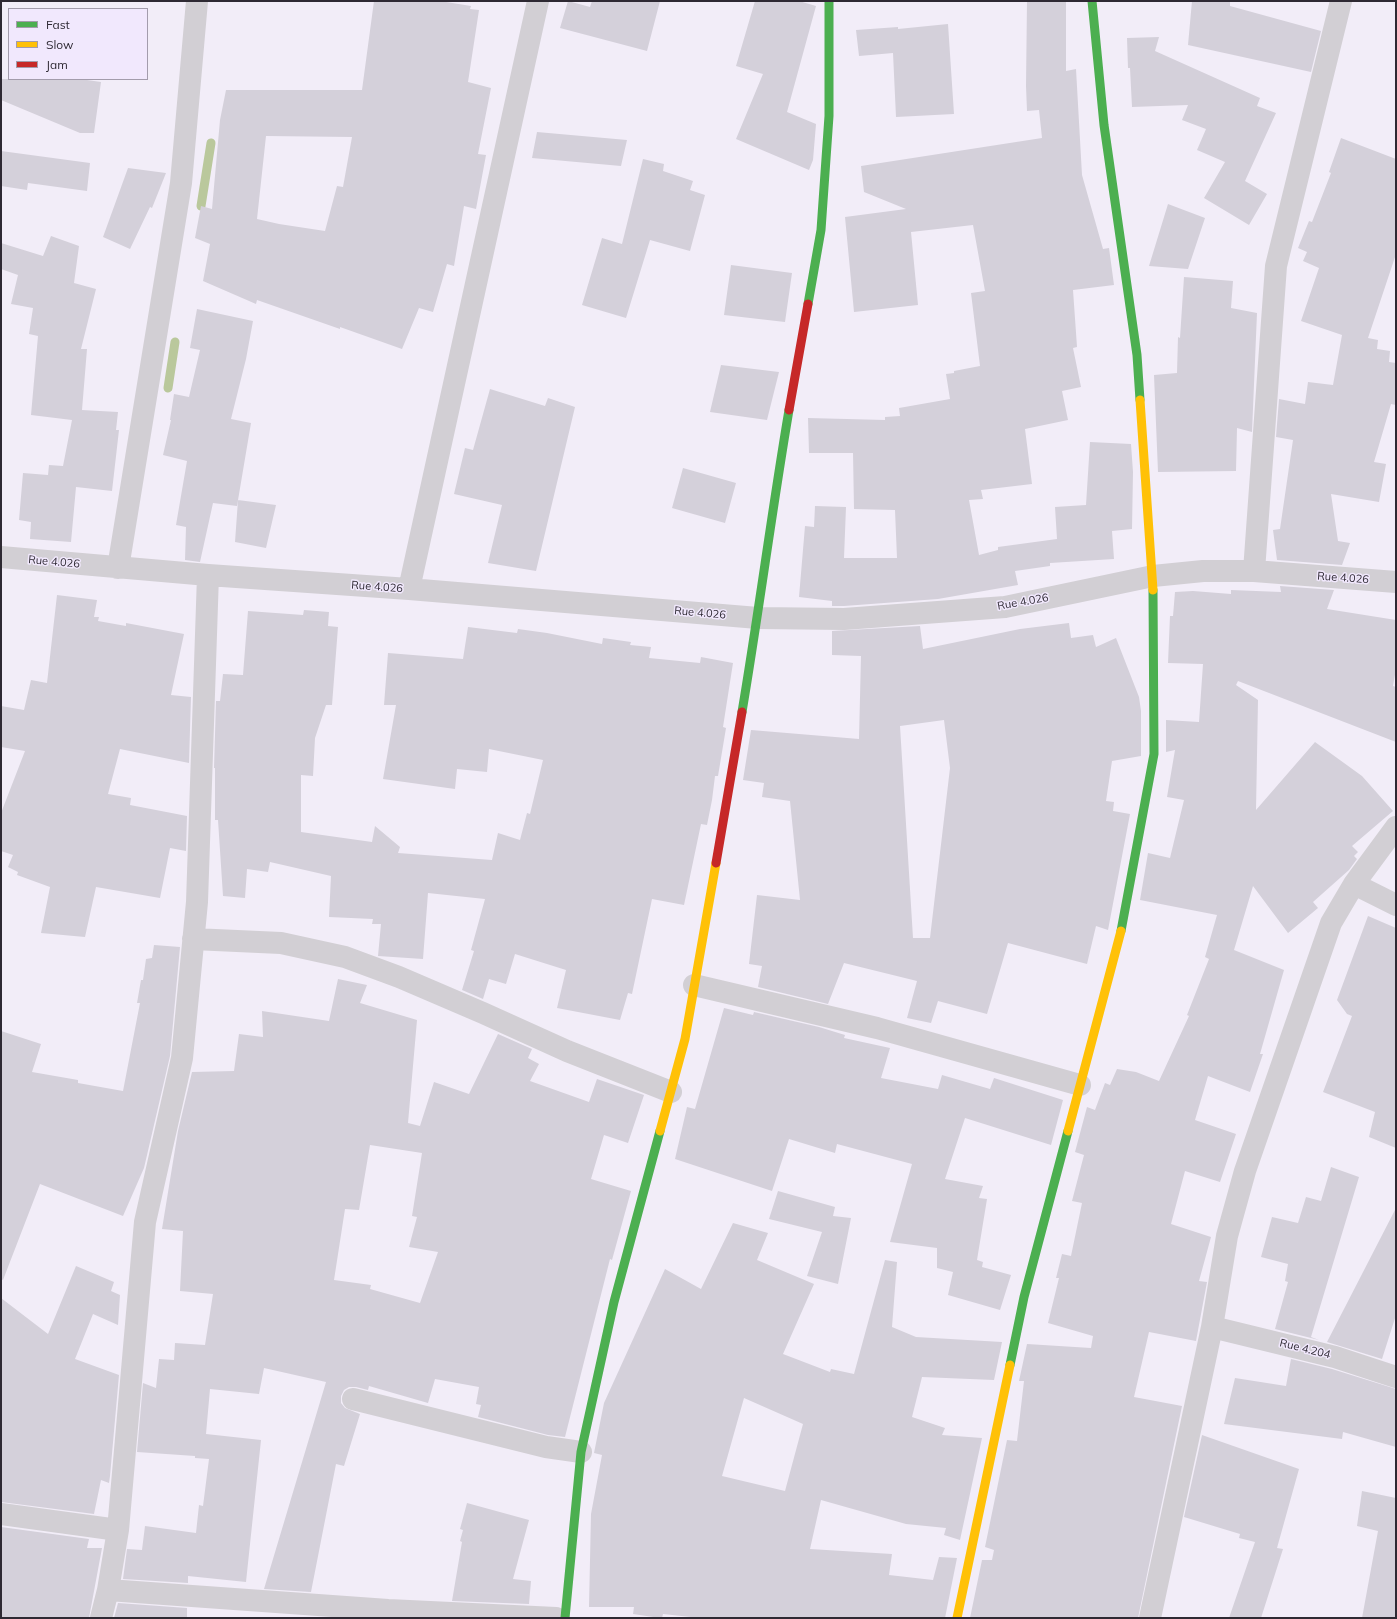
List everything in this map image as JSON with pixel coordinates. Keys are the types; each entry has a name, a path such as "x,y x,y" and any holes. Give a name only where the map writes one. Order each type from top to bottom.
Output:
{"street":[{"path":"118,568 181,183 197,1"},
{"path":"409,589 538,1"},
{"path":"564,1618 581,1452 614,1302 685,1039 758,618 774,498 821,230 829,116 829,1"},
{"path":"957,1618 1024,1296 1122,926 1154,754 1153,576 1137,354 1104,125 1092,1"},
{"path":"1254,571 1276,266 1341,1"},
{"name":"Rue 4.026","path":"1,557 208,576 409,589 758,618 844,619 1005,607 1153,576 1203,571 1254,571 1394,576"},
{"path":"101,1618 108,1590 118,1530 145,1222 182,1058 197,902 208,576"},
{"path":"1150,1618 1212,1327 1227,1236 1245,1171 1332,923 1354,884 1396,827"},
{"path":"1354,884 1396,905"},
{"path":"193,939 281,943 345,957 400,977 567,1051 671,1092"},
{"path":"694,985 877,1028 1080,1085"},
{"name":"Rue 4.204","path":"1212,1327 1335,1357 1396,1377"},
{"path":"353,1398 546,1447 581,1452"},
{"path":"1,1514 118,1530"},
{"path":"108,1590 388,1610 556,1618"}],"building":[{"path":"374,1 440,1 471,6 470,9 479,10 468,82 491,88 478,154 486,155 476,209 464,206 454,266 447,264 433,312 419,308 402,349 257,300 256,304 203,281 210,244 195,238 201,206 212,209 220,120 226,90 362,90","holes":["266,136 352,137 343,187 337,186 325,231 257,219"]},
{"path":"568,1 590,7 592,1 660,1 647,51 560,28"},
{"path":"755,1 799,1 816,6 787,112 816,124 813,160 809,170 736,139 763,74 736,66"},
{"path":"1027,1 1066,1 1066,71 1076,69 1082,175 1103,249 1109,248 1114,285 1073,290 1077,347 1073,348 1081,387 1062,391 1068,420 1025,429 1032,484 981,490 983,499 969,500 979,555 998,550 998,547 1057,539 1055,507 1086,505 1090,442 1131,444 1133,472 1132,529 1112,531 1114,559 1050,563 1050,566 1015,571 1018,585 938,599 844,606 832,606 832,601 799,597 805,526 814,527 815,506 846,507 844,558 897,558 895,510 854,509 853,453 809,453 808,418 885,420 885,417 900,416 899,408 950,399 946,374 980,366 971,293 985,291 973,225 911,232 918,305 854,312 845,217 906,209 864,192 861,166 1042,138 1039,110 1027,111"},
{"path":"1192,1 1230,1 1230,6 1321,31 1311,72 1188,45"},
{"path":"948,24 954,114 896,117 893,53 859,56 856,30 898,27 898,29"},
{"path":"1159,37 1155,51 1260,98 1257,106 1276,113 1245,181 1267,194 1249,225 1204,198 1225,162 1197,150 1206,129 1182,120 1188,105 1132,107 1127,38"},
{"path":"1,79 87,80 101,82 94,133 80,133 1,100"},
{"path":"537,132 627,140 621,166 532,158"},
{"path":"1341,138 1396,159 1396,254 1368,338 1378,340 1377,349 1390,351 1389,362 1396,363 1396,405 1391,404 1374,462 1386,464 1379,502 1331,494 1338,541 1350,543 1342,565 1277,560 1273,530 1280,529 1293,440 1276,437 1279,399 1305,404 1308,382 1333,385 1342,335 1301,321 1319,268 1303,261 1307,252 1298,248 1309,221 1312,222 1331,173 1329,172"},
{"path":"1,151 90,163 87,191 28,183 27,190 1,186"},
{"path":"643,159 664,164 663,171 693,181 690,190 705,195 690,251 650,240 626,318 582,305 602,238 622,244"},
{"path":"128,168 166,173 152,208 150,207 130,249 103,237"},
{"path":"1168,204 1205,218 1188,269 1149,266"},
{"path":"51,236 79,246 74,283 96,289 81,349 87,349 82,410 118,412 116,430 119,430 112,491 76,487 71,542 30,539 31,522 19,520 23,473 48,475 49,465 63,466 72,420 31,415 38,336 29,334 33,308 11,304 18,275 1,269 1,243 43,256"},
{"path":"731,265 792,273 785,322 724,315"},
{"path":"1184,277 1233,281 1231,308 1257,313 1252,432 1237,428 1236,471 1158,472 1154,375 1177,373 1178,337 1180,338"},
{"path":"197,309 253,321 246,359 231,419 251,423 237,506 213,503 200,562 185,560 186,527 176,525 187,461 163,455 171,420 174,394 189,397 200,350 190,348"},
{"path":"721,365 779,372 767,420 710,412"},
{"path":"490,389 545,406 548,398 575,407 536,571 488,563 502,505 454,494 465,448 473,450"},
{"path":"683,468 736,483 725,523 672,508"},
{"path":"238,500 276,505 266,548 235,542"},
{"path":"1280,586 1334,590 1327,609 1396,620 1396,669 1393,686 1396,687 1396,742 1238,681 1236,685 1258,700 1256,810 1315,742 1362,776 1393,811 1352,846 1358,852 1354,856 1357,859 1349,870 1313,902 1318,908 1288,933 1253,886 1234,950 1284,970 1260,1054 1263,1054 1250,1092 1208,1076 1195,1120 1236,1134 1220,1182 1185,1171 1171,1224 1211,1237 1199,1281 1207,1282 1196,1341 1149,1332 1134,1397 1182,1406 1138,1618 970,1618 982,1560 992,1560 994,1550 985,1547 1007,1440 1017,1441 1024,1381 1019,1381 1027,1344 1091,1348 1093,1336 1048,1323 1059,1278 1056,1278 1062,1254 1071,1256 1082,1203 1072,1201 1084,1155 1075,1152 1087,1107 1095,1110 1105,1083 1110,1085 1117,1069 1136,1072 1159,1081 1189,1016 1187,1015 1209,959 1205,957 1217,915 1140,900 1148,853 1170,858 1184,800 1167,797 1175,750 1166,752 1166,720 1199,722 1203,664 1168,663 1170,616 1173,616 1175,592 1193,591 1231,594 1231,590 1281,592"},
{"path":"57,595 97,600 94,617 99,617 98,621 126,626 126,623 184,634 171,695 191,697 189,763 120,749 108,794 131,798 130,805 187,816 186,851 170,848 160,898 96,887 85,937 41,933 50,887 17,875 18,872 8,867 13,855 1,851 1,813 25,751 1,747 1,706 24,710 31,680 47,683"},
{"path":"304,610 329,612 328,626 338,627 332,705 326,705 315,738 313,776 301,775 301,832 372,842 375,826 400,847 398,853 492,860 498,833 520,840 527,813 530,814 543,760 489,749 487,772 457,769 455,789 383,779 396,705 384,705 388,653 463,659 468,627 517,633 518,629 602,644 603,638 631,642 630,645 651,647 649,658 700,663 701,657 733,663 723,727 726,728 718,776 715,776 707,825 701,824 684,905 652,899 632,994 628,993 620,1020 557,1008 566,970 515,954 506,984 489,979 483,999 462,990 474,951 471,950 485,899 428,893 423,959 378,956 381,924 372,924 373,919 329,917 331,876 270,862 268,872 247,869 245,898 223,896 218,820 215,820 214,768 216,701 220,701 223,674 243,675 248,611 303,615"},
{"path":"1069,623 1071,638 1093,635 1096,647 1116,638 1139,697 1141,711 1141,756 1112,761 1106,801 1114,802 1113,811 1130,814 1108,930 1096,926 1087,964 1008,943 987,1014 938,1001 931,1023 907,1018 917,981 844,963 828,1004 758,987 762,966 749,964 757,895 800,900 790,801 762,797 764,783 743,780 751,730 859,739 861,656 832,655 832,631 920,626 923,649 1020,629","holes":["944,720 950,768 930,938 913,938 900,726"]},
{"path":"1368,916 1396,928 1396,1148 1369,1137 1375,1112 1323,1092 1352,1016 1347,1014 1337,1000"},
{"path":"154,945 180,947 170,1056 144,1168 123,1216 40,1184 3,1280 1,1279 1,1031 41,1044 32,1072 78,1080 78,1083 123,1091 140,1003 137,1003 141,980 143,980 146,959 152,958"},
{"path":"338,979 367,985 360,1003 417,1020 408,1123 420,1126 434,1082 469,1094 498,1034 532,1049 528,1058 539,1064 530,1081 589,1102 597,1079 644,1095 628,1143 604,1135 591,1179 631,1191 612,1260 610,1259 565,1437 548,1435 478,1417 481,1405 476,1404 479,1387 435,1379 428,1403 369,1386 368,1390 349,1387 344,1390 341,1396 341,1403 345,1408 360,1414 344,1466 336,1464 311,1592 264,1589 326,1382 264,1368 259,1394 210,1389 206,1434 261,1440 246,1582 188,1576 188,1583 123,1579 127,1549 142,1550 145,1526 196,1533 199,1505 203,1506 209,1459 195,1458 195,1456 137,1452 143,1383 156,1388 159,1359 174,1360 175,1343 205,1345 213,1294 180,1291 183,1231 162,1229 178,1131 192,1072 234,1071 239,1034 263,1037 262,1011 329,1021","holes":["370,1145 422,1153 412,1216 417,1217 409,1247 438,1252 420,1303 370,1289 371,1285 334,1280 345,1209 359,1210"]},
{"path":"724,1008 753,1015 754,1012 819,1027 845,1035 844,1038 890,1048 881,1078 938,1089 942,1075 990,1089 994,1078 1063,1100 1051,1145 965,1118 945,1179 983,1186 979,1198 987,1199 977,1260 983,1262 982,1267 1011,1275 1000,1310 948,1295 953,1272 937,1268 937,1248 890,1242 912,1164 837,1144 835,1153 789,1139 772,1191 675,1159 687,1107 695,1109"},
{"path":"1331,1167 1359,1177 1311,1337 1319,1340 1275,1329 1288,1282 1285,1281 1288,1264 1261,1257 1272,1217 1298,1223 1306,1197 1321,1201"},
{"path":"778,1191 835,1207 833,1216 851,1218 838,1284 807,1276 822,1232 769,1219"},
{"path":"1396,1208 1396,1315 1382,1359 1327,1342"},
{"path":"733,1223 768,1233 757,1260 814,1284 783,1354 830,1372 831,1369 854,1374 885,1260 897,1262 892,1327 916,1337 1002,1342 994,1380 922,1377 912,1417 945,1428 942,1435 982,1438 960,1540 944,1535 946,1528 906,1524 821,1500 810,1549 892,1554 889,1575 933,1580 939,1557 957,1558 945,1618 700,1618 663,1614 662,1618 660,1618 633,1614 634,1607 589,1607 591,1514 602,1455 594,1453 604,1403 665,1269 701,1289","holes":["744,1398 803,1424 785,1491 722,1476"]},
{"path":"76,1266 114,1282 111,1291 120,1295 118,1325 93,1314 75,1359 119,1375 109,1483 101,1480 94,1514 1,1502 1,1298 48,1334"},
{"path":"1291,1359 1332,1369 1396,1389 1396,1447 1343,1432 1342,1439 1224,1424 1235,1378 1286,1386"},
{"path":"1202,1435 1299,1469 1277,1548 1283,1549 1261,1618 1229,1618 1255,1542 1239,1538 1240,1534 1184,1517"},
{"path":"1362,1491 1396,1498 1396,1618 1362,1618 1378,1531 1357,1526"},
{"path":"467,1503 529,1520 513,1579 531,1581 529,1604 452,1601 462,1542 460,1541 463,1530 460,1529"},
{"path":"1,1527 89,1539 87,1548 102,1548 89,1618 1,1618"},
{"path":"118,1603 187,1608 187,1618 114,1618"}],"waterway":[{"path":"201,206 211,143"},
{"path":"168,388 175,342"}],"traffic: fast":[{"path":"808,304 821,230 829,116 829,1"},
{"path":"1092,1 1104,125 1137,355 1140,400"},
{"path":"742,712 789,410"},
{"path":"1121,931 1154,754 1153,590"},
{"path":"565,1618 581,1452 614,1302 660,1131"},
{"path":"1010,1365 1024,1297 1068,1131"}],"traffic: slow":[{"path":"1140,400 1153,590"},
{"path":"660,1131 685,1039 716,863"},
{"path":"1068,1131 1121,931"},
{"path":"957,1618 1010,1365"}],"traffic: jam":[{"path":"789,410 808,304"},
{"path":"716,863 742,712"}]}
